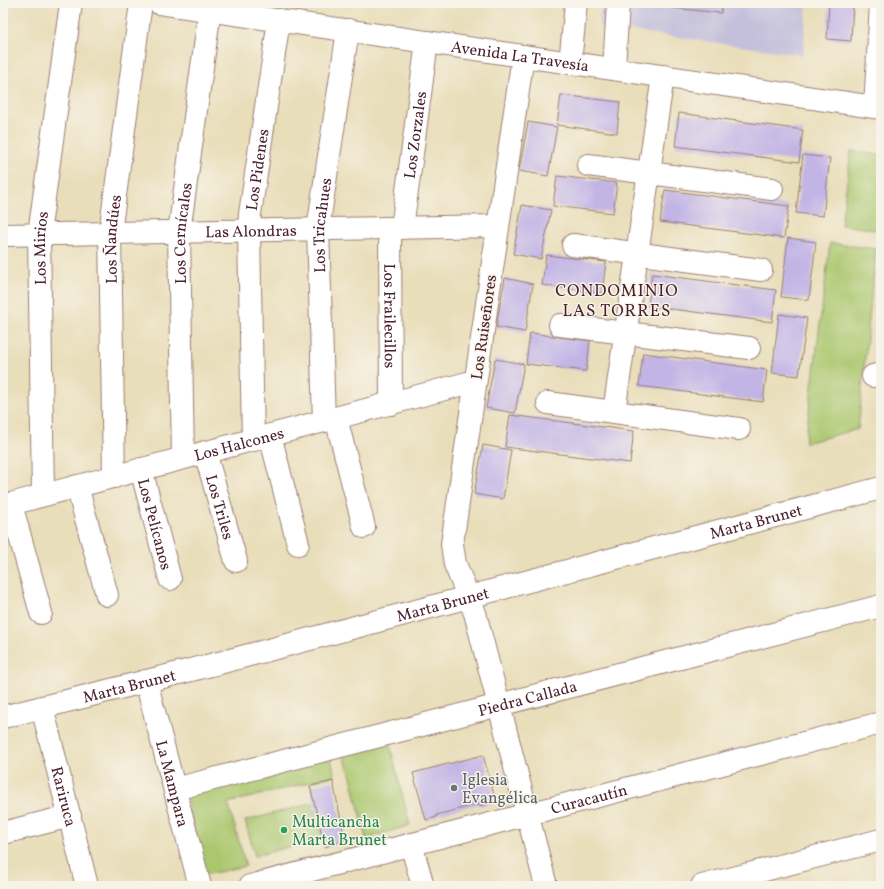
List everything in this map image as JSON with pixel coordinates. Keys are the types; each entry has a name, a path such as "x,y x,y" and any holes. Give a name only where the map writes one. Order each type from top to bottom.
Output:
{"street":[{"name":"Los Mirios","path":"43,495 39,234 71,3"},
{"name":"Los Ñandúes","path":"114,477 110,233 141,3"},
{"name":"Avenida La Travesía","path":"159,3 878,107"},
{"path":"570,62 576,3"},
{"path":"614,69 618,3"},
{"path":"878,107 880,3"},
{"name":"Los Cernícalos","path":"183,458 179,232 210,10"},
{"name":"Los Pidenes","path":"279,20 250,214 249,230 262,438 298,544"},
{"name":"Los Tricahues","path":"348,30 318,229 330,420 364,527"},
{"name":"Los Zorzales","path":"396,228 427,42"},
{"name":"Los Ruiseñores","path":"523,56 452,544 455,564 475,613 546,886"},
{"path":"614,412 663,76"},
{"path":"588,165 772,189"},
{"name":"Las Alondras","path":"3,235 498,226"},
{"name":"Los Frailecillos","path":"391,404 396,228"},
{"path":"573,245 761,270"},
{"path":"560,325 749,348"},
{"name":"Los Halcones","path":"7,505 475,381"},
{"path":"548,403 739,429"},
{"name":"Los Triles","path":"205,452 236,561"},
{"name":"Los Pelícanos","path":"141,469 170,579"},
{"path":"77,486 107,595"},
{"name":"Marta Brunet","path":"3,717 469,597 881,488"},
{"path":"7,505 41,613"},
{"name":"Piedra Callada","path":"174,789 881,606"},
{"name":"La Mampara","path":"146,681 200,886"},
{"name":"Rariruca","path":"42,707 87,886"},
{"name":"Curacautín","path":"250,886 311,878 411,844 881,723"},
{"path":"3,833 70,816"},
{"path":"702,886 881,840"},
{"path":"411,844 423,886"}],"shaded area":[{"path":"601,3 807,3 803,55 599,26"}],"green space":[{"path":"851,151 881,155 881,199 877,230 841,225"},
{"path":"830,243 876,249 858,429 805,443"},
{"path":"389,741 410,825 366,839 351,777 342,752"},
{"path":"330,754 335,776 228,803 246,866 205,875 185,793"},
{"name":"Multicancha Marta Brunet","path":"312,803 322,838 255,856 245,821"}],"building":[{"path":"672,3 722,3 721,13 672,8"},
{"path":"829,3 853,3 851,41 827,39"},
{"path":"561,95 620,102 617,133 557,125"},
{"path":"679,113 803,130 799,162 675,146"},
{"path":"528,122 557,127 548,176 519,171"},
{"path":"803,155 830,158 823,216 796,213"},
{"path":"557,176 617,183 613,213 553,206"},
{"path":"665,190 789,206 784,238 660,222"},
{"path":"522,205 551,210 541,259 513,254"},
{"path":"788,238 816,242 809,300 781,297"},
{"path":"546,255 606,262 602,293 542,285"},
{"path":"652,274 776,290 772,322 648,306"},
{"path":"505,278 533,284 525,332 496,327"},
{"path":"779,314 807,318 799,376 772,373"},
{"path":"530,333 590,341 586,371 526,364"},
{"path":"643,353 767,370 763,402 639,386"},
{"path":"495,359 524,364 515,413 486,408"},
{"path":"510,415 634,431 630,463 505,447"},
{"path":"483,445 511,450 503,499 474,494"},
{"name":"Iglesia Evangélica","path":"483,755 496,802 479,806 479,804 436,815 437,817 426,820 413,773"},
{"path":"333,781 345,840 325,847 310,786"}],"place":[{"name":"Iglesia Evangélica","path":"454,788"},
{"name":"Multicancha Marta Brunet","path":"284,830"}],"district":[{"name":"CONDOMINIO LAS TORRES","path":"617,300"}]}
